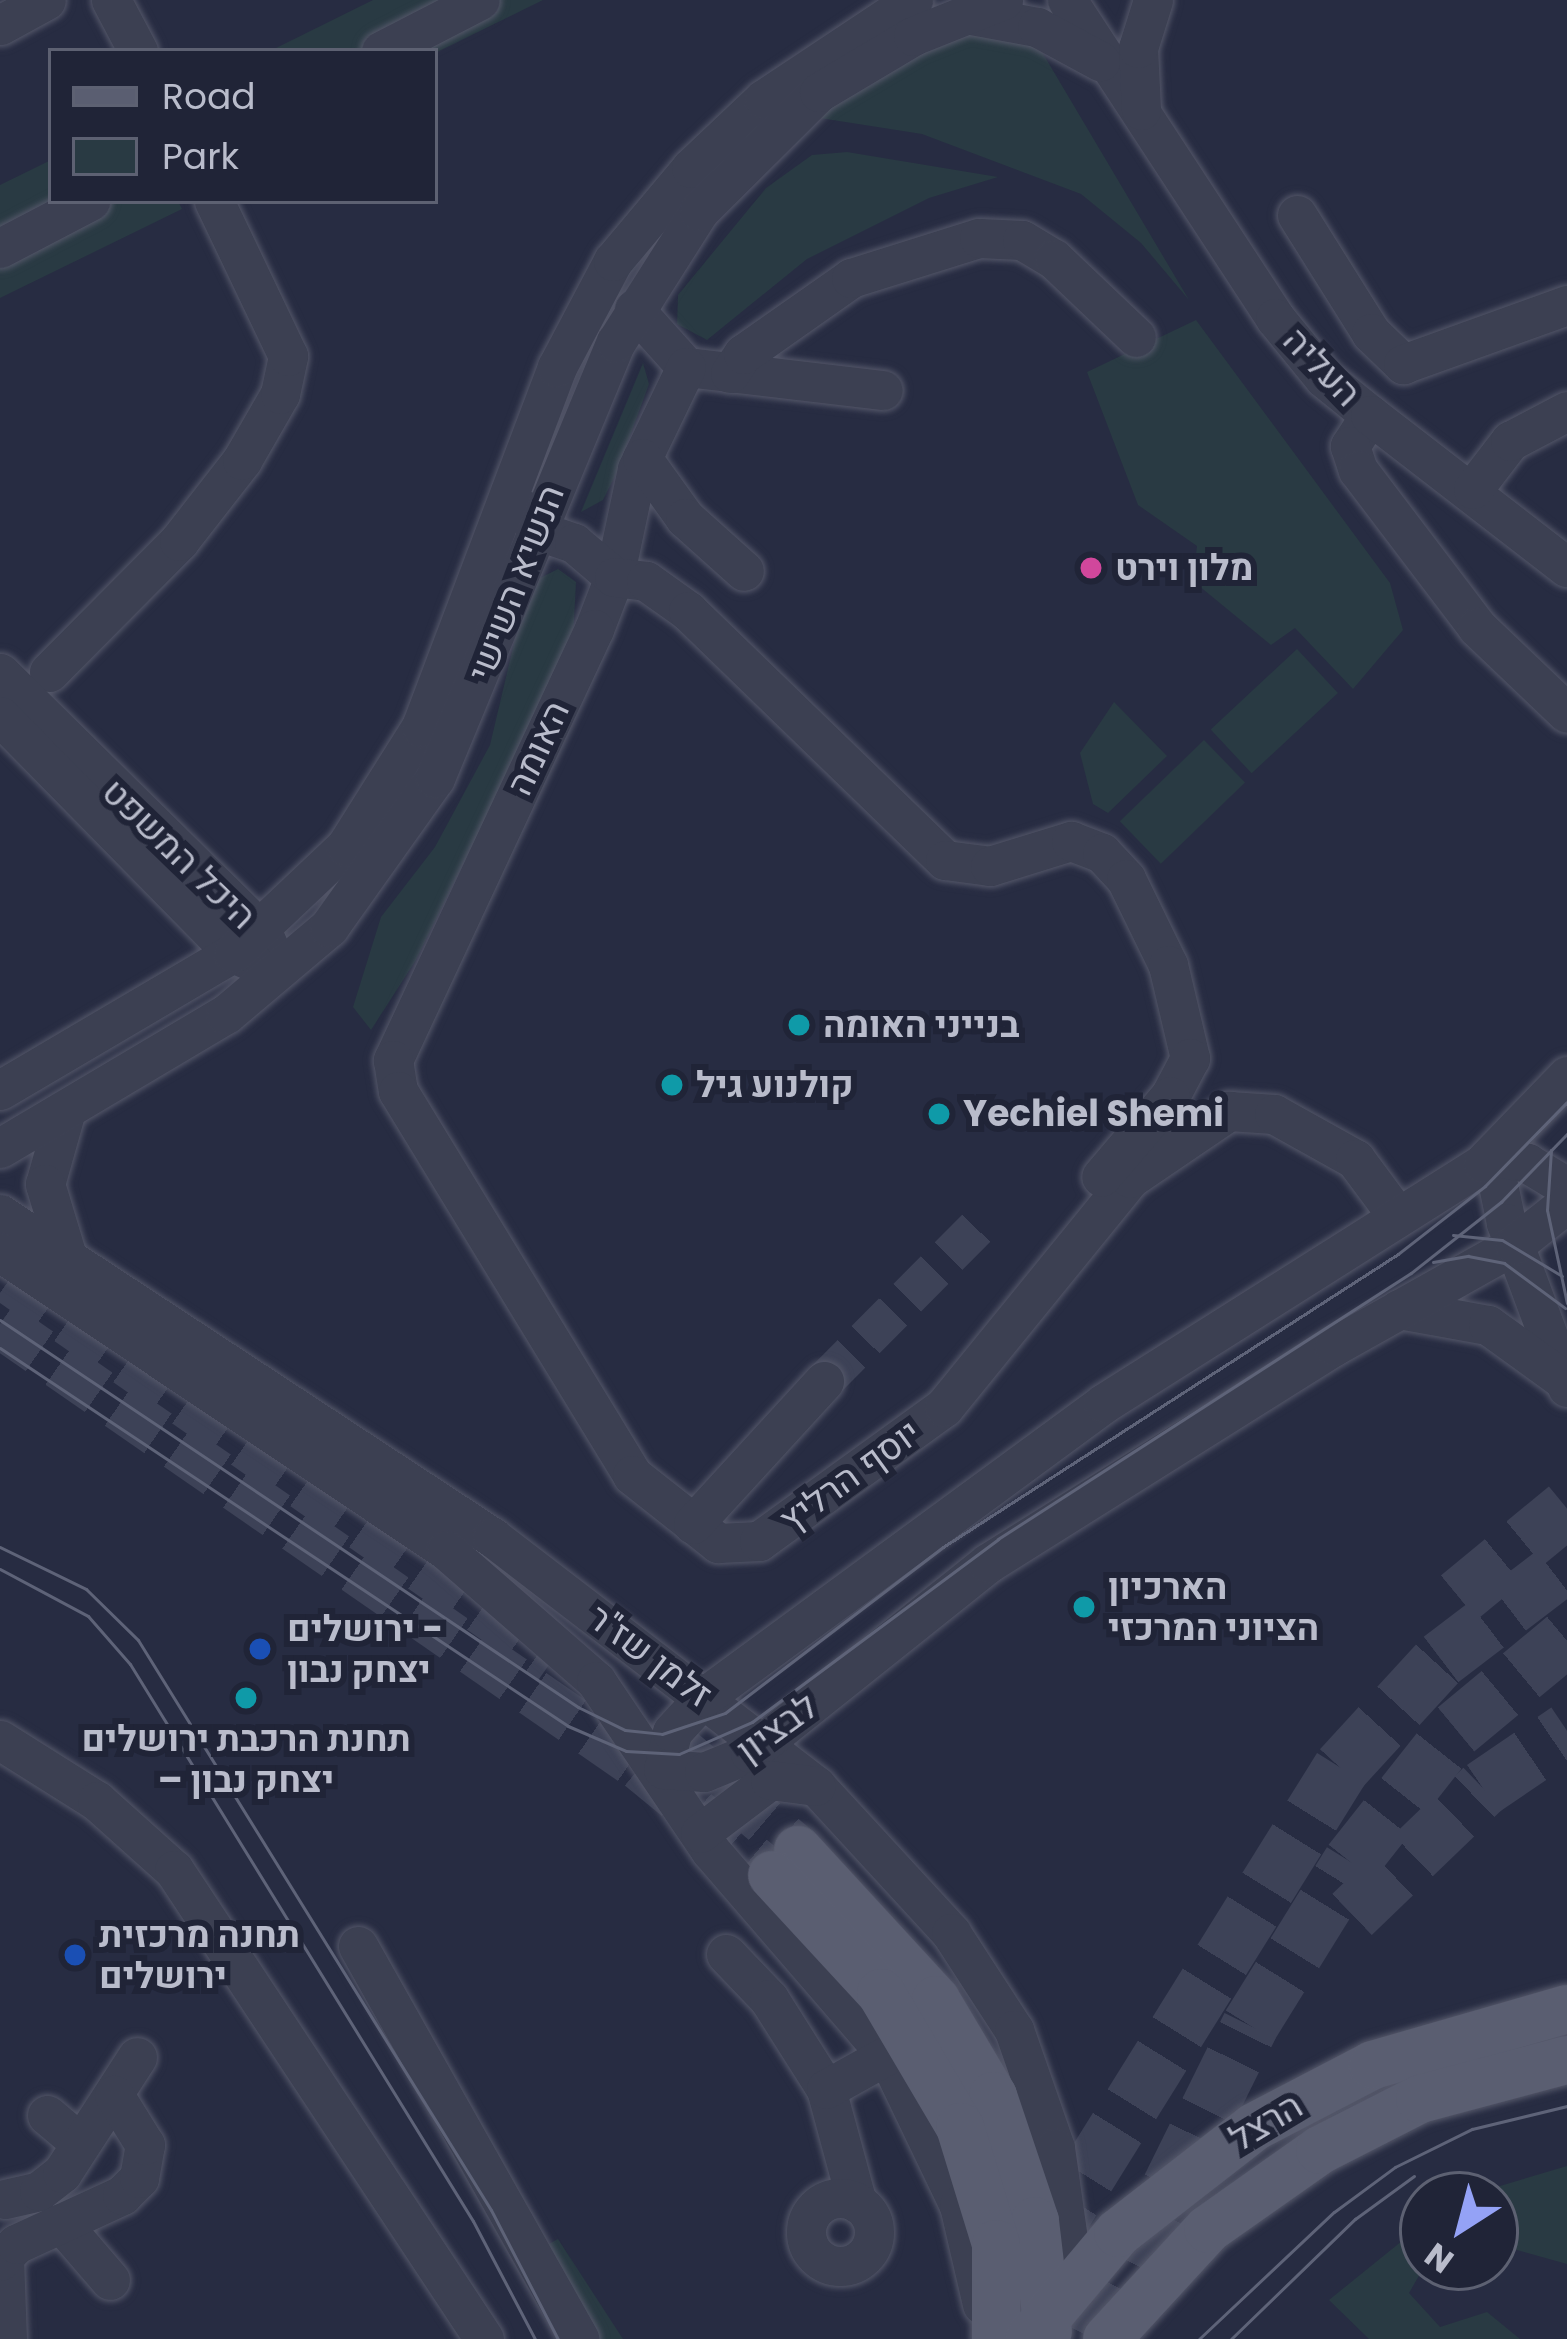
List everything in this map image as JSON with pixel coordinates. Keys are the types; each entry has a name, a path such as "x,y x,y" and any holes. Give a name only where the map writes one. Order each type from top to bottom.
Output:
{"main road":[{"path":"996,2339 996,2244 960,2127 891,2007 784,1863 936,2000 993,2096 1025,2181 1053,2323"},
{"name":"הרצל","path":"1053,2323 1154,2200 1239,2137 1341,2079 1408,2052 1567,2009"},
{"name":"הרצל","path":"1107,2339 1208,2228 1320,2150 1420,2099 1567,2060"},
{"path":"1025,2181 1067,2215 1097,2222 1154,2200"}],"street":[{"path":"0,25 46,0"},
{"path":"112,0 136,48"},
{"path":"387,48 480,0"},
{"name":"הנשיא השישי","path":"0,1090 247,942 346,846 403,761 443,675 514,471 579,320 648,216 786,81 913,0"},
{"name":"הנשיא השישי","path":"0,1148 280,974 342,912 435,778 536,530 634,308 699,211 793,112 882,52 1003,0"},
{"name":"העליה","path":"1067,0 1275,319 1324,378 1370,415 1350,446 1358,470 1477,627 1567,713"},
{"name":"העליה","path":"1143,116 1136,69 1153,0"},
{"path":"966,14 1065,38 1105,64"},
{"path":"0,248 84,204"},
{"path":"49,672 178,541 242,460 280,394 288,356 215,204"},
{"path":"1298,214 1371,333 1403,364 1567,304"},
{"path":"730,373 743,354 850,278 979,238 1022,240 1054,260 1136,337"},
{"path":"634,308 686,367 883,390"},
{"name":"האומה","path":"393,1060 614,577 642,458 686,367"},
{"path":"1473,489 1510,441 1567,411"},
{"path":"1370,415 1473,489 1567,567"},
{"path":"642,458 685,518 744,571"},
{"path":"514,471 536,530 574,543 614,577 646,581 688,611 945,860 990,866 1071,841 1102,853 1143,905 1186,1022 1190,1058 1170,1096 1030,1260 1018,1290 1024,1312"},
{"path":"574,543 627,516 685,518"},
{"name":"היכל המשפט","path":"0,673 247,942"},
{"name":"היכל המשפט","path":"0,716 280,974"},
{"name":"יוסף הרליץ","path":"393,1060 398,1091 617,1456 718,1543 759,1541 944,1407 1130,1178 1229,1111 1274,1114 1355,1159 1397,1217"},
{"name":"לבציון","path":"1567,1076 1492,1156 1104,1403 704,1697 672,1732 663,1769 714,1769 764,1743 988,1563 1399,1309 1514,1245 1567,1203"},
{"path":"66,1110 45,1184 67,1257"},
{"path":"1565,1384 1514,1245 1492,1156 1526,1162 1567,1187"},
{"name":"זלמן שז\"ר","path":"0,1214 455,1512 816,1786 986,1981 1038,2090 1067,2215 1053,2323"},
{"name":"זלמן שז\"ר","path":"0,1252 460,1560 596,1681 663,1769 700,1833 886,2055 958,2205 986,2339"},
{"path":"1399,1309 1488,1325 1565,1384"},
{"path":"693,1524 824,1381"},
{"path":"0,1740 112,1812 174,1870 484,2339"},
{"path":"700,1833 763,1783 794,1777 816,1786"},
{"path":"358,1946 579,2339"},
{"path":"726,1954 769,1999 831,2102 844,2201"},
{"path":"831,2102 886,2055"},
{"path":"7,2339 6,2255 18,2220 2,2198 50,2185 137,2056"},
{"path":"6,2255 122,2195 144,2169 145,2145 114,2095"},
{"path":"47,2115 79,2142"},
{"path":"61,2223 110,2280"}],"green space":[{"path":"373,0 543,0 438,52 276,48"},
{"path":"968,30 1011,34 1042,52 1189,300 1141,243 1081,194 922,134 807,116 932,36"},
{"path":"847,152 998,177 929,198 807,259 707,340 677,324 678,295 766,188 812,155"},
{"path":"48,161 48,204 180,204 182,209 0,298 0,185"},
{"path":"1196,320 1390,583 1403,630 1353,689 1295,628 1271,645 1193,581 1197,546 1138,505 1087,372"},
{"path":"643,363 649,384 617,472 603,500 581,512"},
{"path":"558,569 576,582 573,640 416,960 371,1030 353,1007 381,917 435,847 490,745 528,584"},
{"path":"1297,649 1338,693 1252,773 1211,729"},
{"path":"1114,702 1167,756 1108,813 1093,804 1080,753"},
{"path":"1204,740 1245,782 1161,864 1120,821"},
{"path":"1567,2166 1567,2264 1519,2251 1519,2180"},
{"path":"558,2239 623,2339 585,2339 534,2252"},
{"path":"1399,2243 1399,2291 1410,2291 1440,2327 1487,2312 1520,2339 1369,2339 1329,2300"}],"tunnel":[{"path":"824,1381 980,1224"},
{"path":"9,1280 552,1660"},
{"path":"0,1324 640,1767 772,1875"},
{"path":"1459,1597 1567,1508"},
{"path":"1042,2248 1341,1768 1441,1659 1567,1563"},
{"path":"1095,2339 1250,2025 1351,1862 1456,1729 1567,1637"},
{"path":"1352,1914 1483,1788 1567,1731"},
{"path":"673,1744 798,1850"}],"tram line":[{"path":"0,1320 578,1707 625,1730 662,1734 725,1713 943,1547 1398,1254 1485,1186 1567,1102"},
{"path":"0,1348 568,1726 626,1751 679,1754 752,1722 998,1539 1411,1273 1501,1202 1567,1134"},
{"path":"1551,1150 1547,1210 1567,1303"},
{"path":"1453,1235 1502,1240 1562,1276"},
{"path":"1433,1262 1468,1256 1504,1263 1565,1308"},
{"path":"0,1547 86,1589 138,1640 491,2210 558,2339"},
{"path":"0,1569 88,1616 130,1664 473,2221 535,2339"},
{"path":"1199,2339 1334,2212 1395,2167 1472,2129 1567,2106"},
{"path":"1231,2339 1355,2219 1399,2187"}],"place":[{"name":"מלון וירט","path":"1091,568"},
{"name":"בנייני האומה","path":"799,1025"},
{"name":"קולנוע גיל","path":"672,1085"},
{"name":"Yechiel Shemi","path":"939,1114"},
{"name":"הארכיון הציוני המרכזי","path":"1084,1607"},
{"name":"ירושלים - יצחק נבון","path":"260,1649"},
{"name":"תחנת הרכבת ירושלים – יצחק נבון","path":"246,1698"},
{"name":"תחנה מרכזית ירושלים","path":"75,1955"}]}
